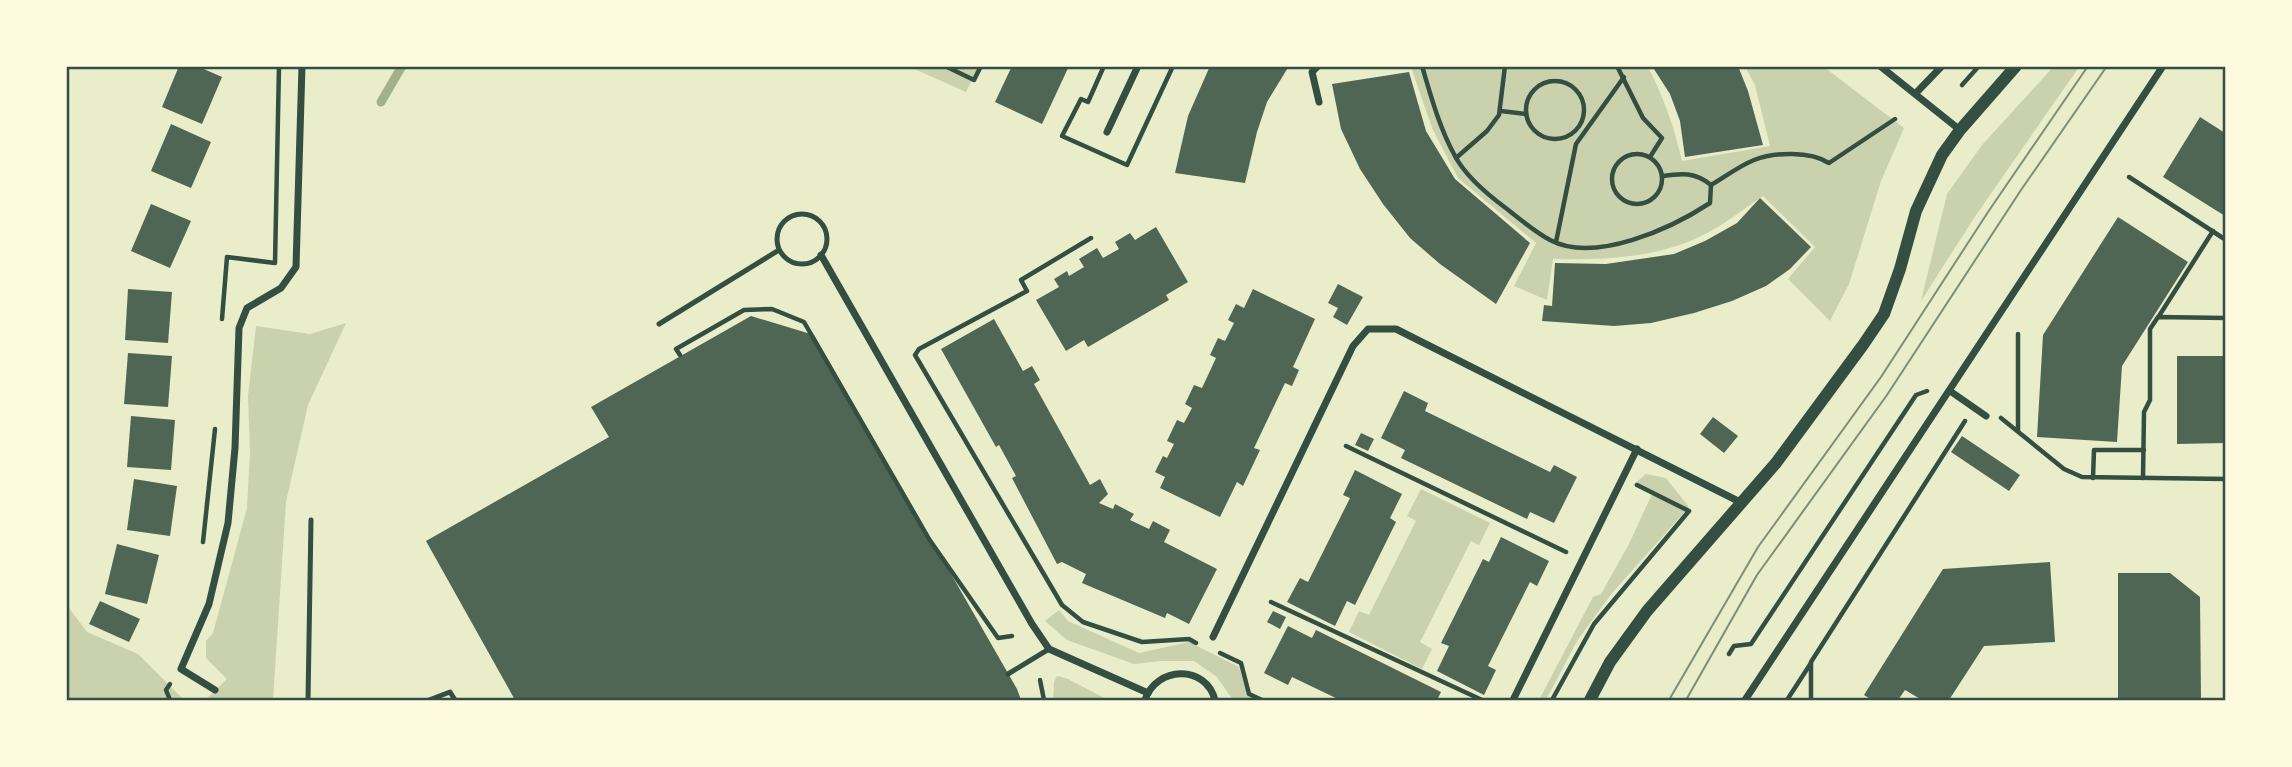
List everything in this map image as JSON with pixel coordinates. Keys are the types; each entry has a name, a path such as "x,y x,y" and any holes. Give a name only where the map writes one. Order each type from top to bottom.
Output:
{"street":[{"path":"215,690 181,669 209,604 228,523 235,448 239,328 247,308 281,288 296,267 302,66"},
{"path":"1107,132 1138,66"},
{"path":"1318,66 1312,72 1319,102"},
{"path":"1880,66 1961,130"},
{"path":"1916,93 1942,66"},
{"path":"1590,701 1610,662 1647,611 1776,463 1824,400 1884,313 1900,270 1916,211 1942,155 2016,66"},
{"path":"1745,701 2163,66"},
{"path":"821,255 1032,624 1049,649 1146,697 1155,683 1164,677 1187,673 1198,677 1207,685 1215,701"},
{"path":"1213,637 1353,346 1368,329 1396,329 1742,503"},
{"path":"1950,391 1973,408 1989,413"},
{"path":"1513,701 1637,449"}],"lane":[{"path":"802,213 810,215 823,225 827,240 821,255 807,264 798,264 784,257 779,250 777,232 786,218 802,213"},
{"path":"659,324 779,250"},
{"path":"309,701 312,520"},
{"path":"1008,674 1049,649"},
{"path":"429,701 450,692 455,701"}],"path":[{"path":"946,66 974,80 981,66"},
{"path":"1422,66 1433,103 1456,158 1496,201 1556,242 1571,247 1634,240 1687,218 1710,203 1711,185"},
{"path":"1472,66 1477,66"},
{"path":"1456,158 1487,131 1501,111 1506,66"},
{"path":"1618,66 1643,118 1662,138 1650,157"},
{"path":"1962,85 1979,66"},
{"path":"1556,242 1576,144 1624,77"},
{"path":"1552,80 1564,81 1574,88 1582,97 1585,109 1575,132 1552,139 1539,134 1531,127 1526,114 1528,99 1533,90 1541,83 1552,80"},
{"path":"1501,111 1526,114"},
{"path":"1711,185 1755,160 1787,154 1820,157 1829,163 1895,119"},
{"path":"1575,132 1581,137"},
{"path":"1637,153 1650,157 1661,168 1663,176 1661,189 1647,202 1635,204 1624,201 1613,186 1613,170 1618,162 1637,153"},
{"path":"1663,176 1683,173 1694,175 1711,185"},
{"path":"2129,177 2225,240"},
{"path":"2143,478 2144,412 2150,400 2150,329 2213,232"},
{"path":"1091,238 1021,280 1027,291 919,349 915,355 1062,605 1083,622 1142,642 1189,639 1206,647"},
{"path":"680,355 676,349 744,310 772,309 804,321 929,539 998,638 1012,636"},
{"path":"2158,317 2225,318"},
{"path":"2018,334 2018,431"},
{"path":"1729,654 1734,646 1751,644 1916,395 1931,389"},
{"path":"1787,701 1973,408"},
{"path":"1989,413 2018,431 2064,469 2082,477 2225,479"},
{"path":"1346,446 1566,552 1560,565"},
{"path":"2093,478 2094,450 2144,450"},
{"path":"1552,701 1594,624 1689,511 1634,483"},
{"path":"1270,602 1482,701"},
{"path":"1217,652 1241,663 1249,694 1262,701"},
{"path":"1811,662 1811,701"},
{"path":"1040,680 1044,701"}],"green space":[{"path":"2054,66 2079,67 1974,218 1921,301 1947,194 1982,145"},
{"path":"910,67 979,67 966,92"},
{"path":"1411,67 1648,67 1668,112 1682,161 1770,146 1755,85 1745,67 1824,67 1904,128 1881,181 1849,284 1830,321 1788,279 1815,247 1763,196 1711,231 1668,249 1610,258 1553,259 1547,300 1514,286 1536,243 1458,178 1432,128"},
{"path":"346,323 308,405 286,502 273,700 205,700 227,679 206,658 206,641 213,633 247,508 250,452 248,396 256,326 310,334"},
{"path":"1646,474 1666,478 1689,507 1612,593 1577,641 1546,700 1539,700 1593,597 1601,594 1629,544 1652,494 1633,485"},
{"path":"1421,489 1490,523 1479,545 1471,541 1420,642 1432,649 1422,669 1349,632 1359,611 1369,615 1416,521 1407,516"},
{"path":"66,604 87,632 138,654 182,698 188,700 67,700"},
{"path":"1059,610 1068,621 1139,653 1189,642 1239,667 1248,696 1256,700 1233,700 1217,677 1194,661 1134,664 1067,640 1045,621"},
{"path":"1057,676 1066,678 1108,700 1053,700"}],"building":[{"path":"179,66 197,66 222,77 202,124 162,107"},
{"path":"1012,66 1069,66 1042,124 995,102"},
{"path":"1210,66 1289,66 1267,102 1245,183 1175,173 1188,116"},
{"path":"1652,66 1738,66 1763,145 1685,157 1680,121 1670,94"},
{"path":"1409,72 1426,131 1455,179 1530,243 1496,304 1440,264 1410,238 1360,169 1341,129 1332,84"},
{"path":"2200,117 2225,133 2225,216 2163,177"},
{"path":"171,124 211,142 191,188 151,171"},
{"path":"1760,198 1811,247 1790,269 1766,286 1732,301 1651,323 1614,326 1542,321 1544,305 1552,306 1555,263 1606,264 1674,254 1737,223"},
{"path":"151,204 191,221 170,268 131,251"},
{"path":"2118,217 2188,262 2122,366 2117,442 2037,437 2043,335"},
{"path":"1156,227 1188,282 1166,295 1169,300 1088,347 1084,340 1066,351 1036,300 1059,287 1054,279 1067,271 1069,276 1084,267 1079,259 1097,248 1103,258 1119,249 1115,242 1130,233 1135,240"},
{"path":"1338,284 1363,297 1347,325 1333,317 1338,308 1328,303"},
{"path":"128,289 172,292 168,343 125,340"},
{"path":"1253,289 1315,319 1293,367 1299,370 1292,386 1285,383 1254,448 1260,450 1243,486 1237,482 1220,517 1160,488 1165,477 1155,472 1163,456 1167,458 1174,444 1167,441 1177,420 1184,423 1192,408 1185,404 1194,385 1202,388 1216,358 1210,355 1218,338 1225,341 1234,323 1228,320 1236,304 1244,308"},
{"path":"751,316 814,335 1021,700 515,700 426,541 609,437 591,407"},
{"path":"994,319 1023,371 1032,366 1040,380 1034,384 1090,485 1100,479 1108,494 1099,503 1113,509 1115,504 1134,514 1130,520 1149,529 1153,521 1170,530 1164,542 1217,569 1189,624 1167,613 1165,618 1082,583 1086,574 1062,562 1057,564 1012,478 1016,476 999,445 996,447 941,349"},
{"path":"128,353 172,356 168,407 124,404"},
{"path":"2177,356 2225,356 2225,443 2177,444"},
{"path":"1404,391 1428,403 1425,411 1550,472 1554,465 1577,477 1554,523 1530,512 1527,519 1401,458 1405,450 1381,438"},
{"path":"131,416 175,420 171,470 127,467"},
{"path":"1713,417 1738,436 1724,453 1700,434"},
{"path":"1361,433 1374,439 1368,451 1355,445"},
{"path":"1962,436 2020,475 2009,491 1951,452"},
{"path":"1355,470 1402,494 1390,518 1396,522 1355,605 1347,601 1335,626 1287,602 1300,578 1308,582 1350,498 1343,495"},
{"path":"134,479 177,486 170,536 127,530"},
{"path":"1501,537 1549,561 1537,586 1530,582 1488,666 1496,670 1484,695 1437,671 1449,646 1441,643 1483,559 1489,562"},
{"path":"117,544 159,555 147,604 105,594"},
{"path":"2050,562 2055,642 1984,646 1949,700 1922,700 1905,690 1898,700 1872,700 1864,695 1943,569"},
{"path":"2118,573 2170,573 2200,597 2201,700 2118,700"},
{"path":"100,601 140,619 129,642 89,624"},
{"path":"1273,611 1286,617 1280,629 1267,622"},
{"path":"1288,626 1312,638 1316,630 1441,692 1437,700 1340,700 1292,677 1288,685 1264,673"}],"waterway":[{"path":"381,102 402,66"}],"tram line":[{"path":"1669,700 1758,547 1881,377 1988,212 2088,66"},
{"path":"1686,700 1757,575 1887,395 2021,190 2107,66"}]}
